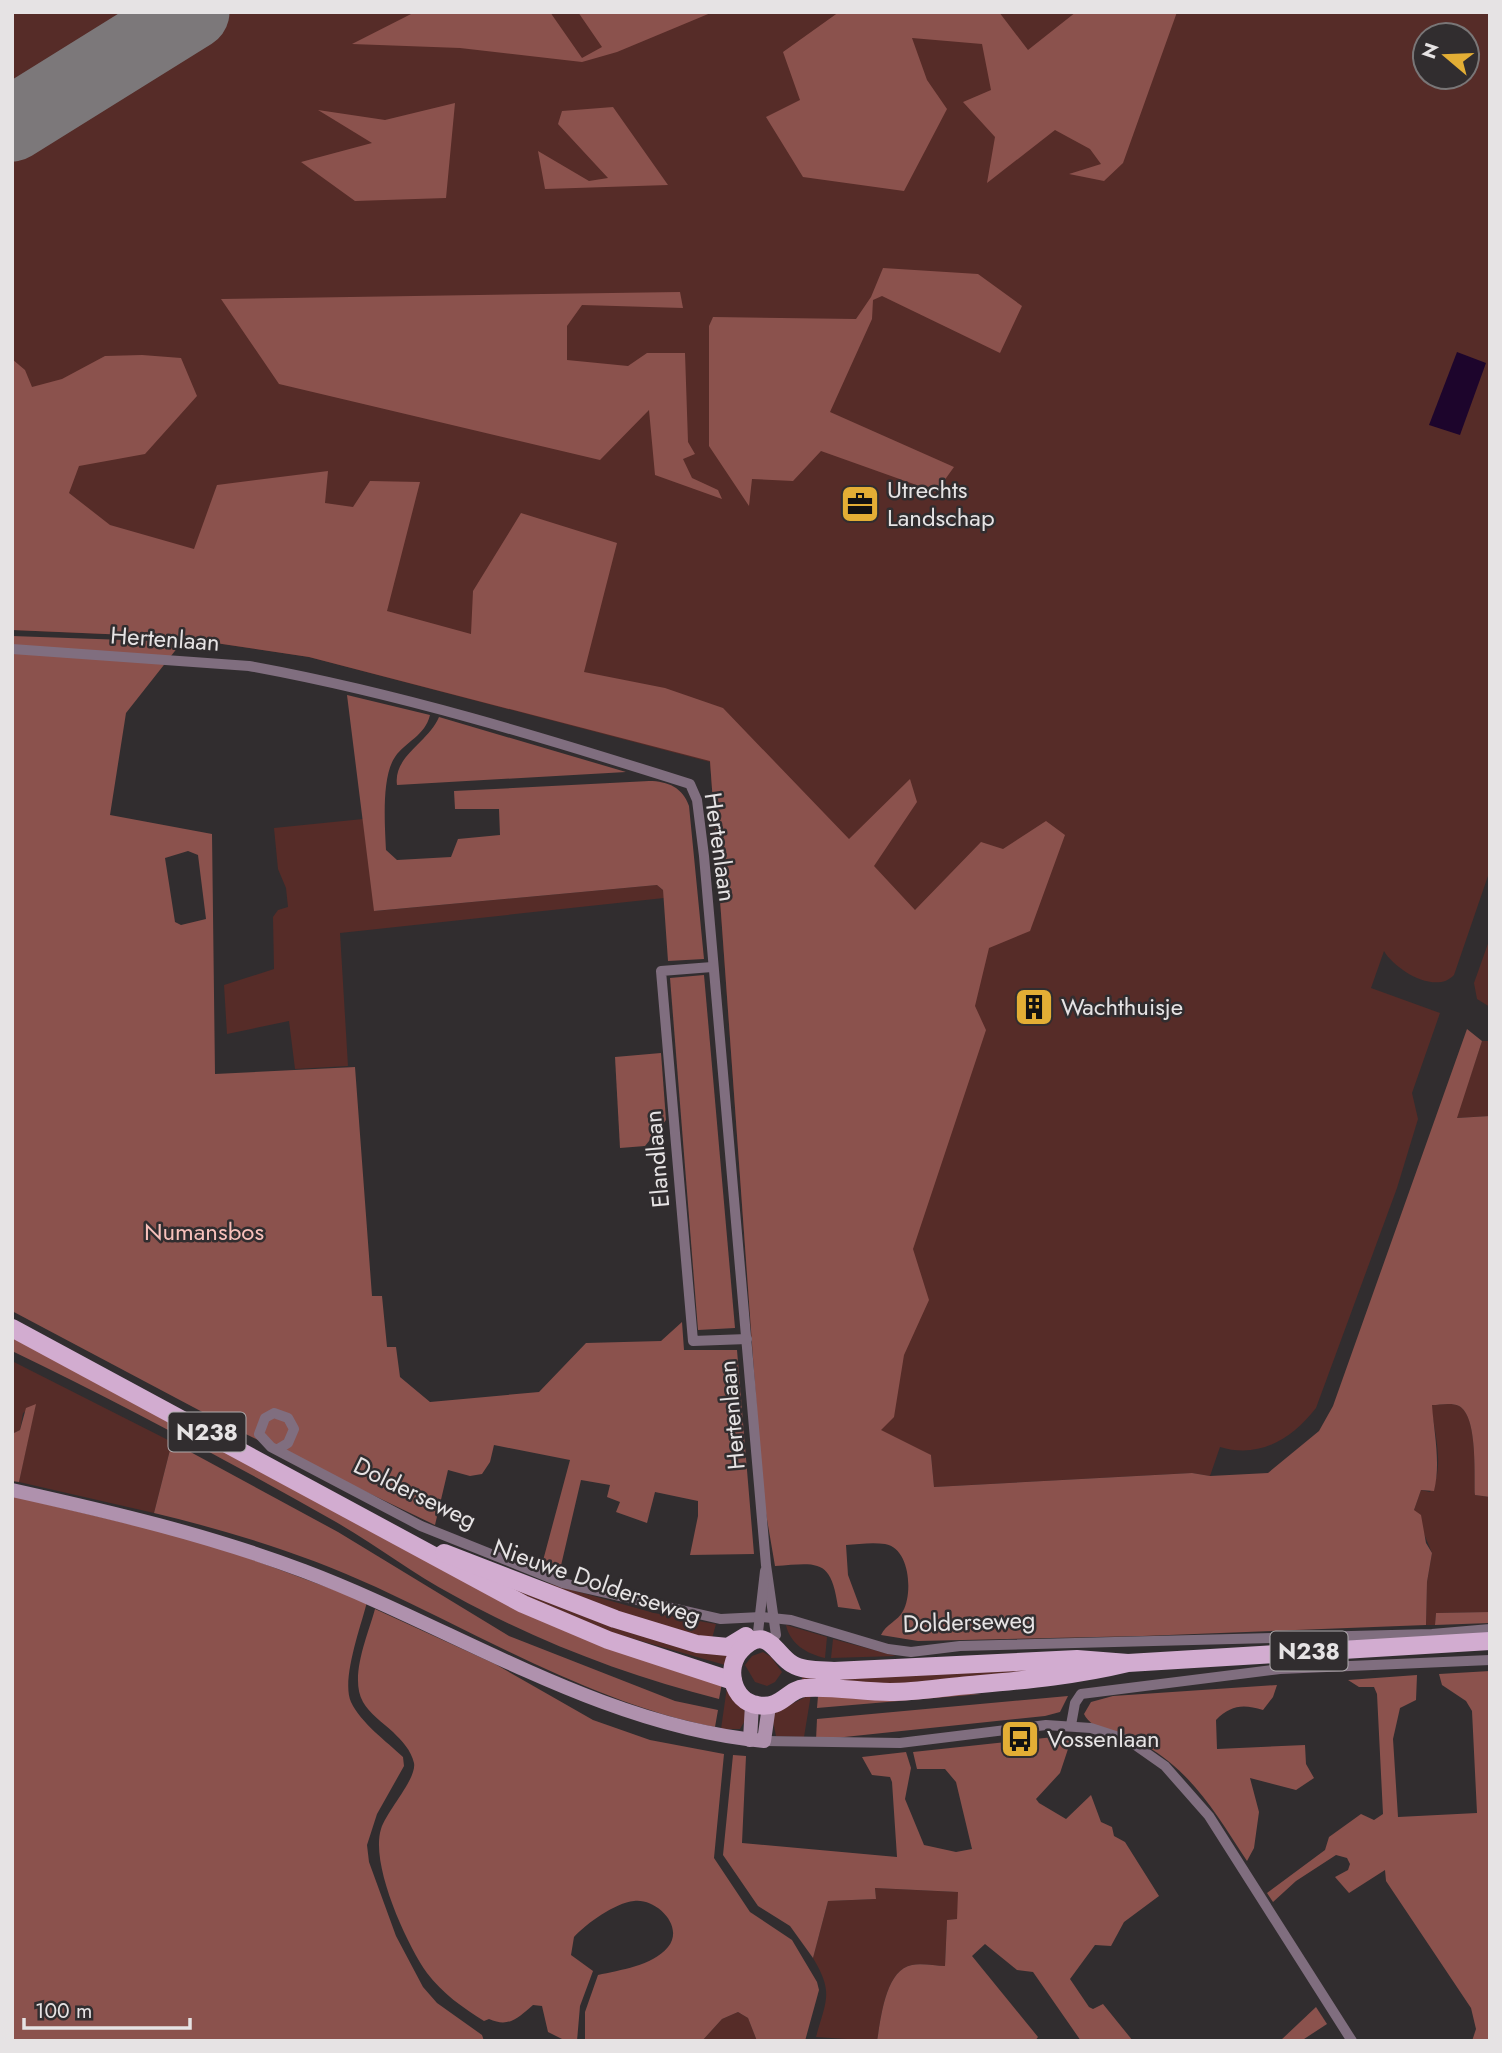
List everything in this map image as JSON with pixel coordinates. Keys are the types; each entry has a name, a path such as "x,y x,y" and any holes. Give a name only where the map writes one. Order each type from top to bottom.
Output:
{"main road":[{"name":"Nieuwe Dolderseweg","path":"12,1328 401,1537 465,1575 557,1620 678,1662 732,1676"},
{"path":"12,1490 161,1524 303,1570 595,1697 645,1716 717,1735 757,1740 764,1702 788,1685 794,1662 784,1641 766,1629 741,1650 732,1676 739,1694 764,1702"},
{"name":"Nieuwe Dolderseweg","path":"401,1537 647,1629 715,1647 728,1647 766,1629"},
{"name":"Dolderseweg","path":"794,1662 846,1668 1077,1659 1128,1662 1490,1641"},
{"name":"Dolderseweg","path":"764,1702 791,1696 804,1688 891,1692 1076,1676 1128,1662"}],"street":[{"name":"Hertenlaan","path":"12,649 249,666 279,671 341,684 486,723 690,784 697,800 701,834 747,1339 766,1565 766,1629"},
{"name":"Elandlaan","path":"712,967 661,971 693,1341 747,1339"},
{"name":"Dolderseweg","path":"278,1449 362,1498 421,1526 563,1583 696,1615 888,1649 911,1652 960,1646 1432,1634 1490,1629"},
{"path":"1071,1725 1075,1703 1081,1693 1280,1668 1490,1660"},
{"path":"757,1740 900,1743 1020,1726 1071,1725 1111,1732 1128,1740 1165,1766 1209,1816 1352,2041"}],"shaded area":[{"path":"12,12 1490,12 1490,870 1454,975 1437,982 1416,978 1397,966 1384,951 1371,988 1440,1013 1412,1093 1418,1119 1397,1188 1316,1408 1296,1429 1274,1444 1248,1450 1220,1447 1210,1476 1192,1473 934,1487 931,1455 763,1496 710,762 309,657 175,637 12,630"},
{"path":"1457,352 1486,363 1460,435 1429,425"},
{"path":"363,819 375,911 657,885 663,890 664,898 340,933 348,1066 295,1069 289,1021 227,1034 224,985 274,969 273,917 278,910 288,907 286,888 278,869 274,828"},
{"path":"1490,938 1490,1007 1477,999 1474,983"},
{"path":"1482,1041 1490,1041 1490,1116 1456,1118"},
{"path":"12,1361 172,1442 154,1513 19,1482 35,1405 23,1413 20,1430 12,1434"},
{"path":"1431,1405 1459,1406 1469,1421 1474,1447 1475,1495 1490,1497 1490,1612 1436,1613 1435,1625 1426,1625 1427,1582 1432,1553 1414,1510 1421,1490 1430,1492 1437,1473 1438,1450"},
{"path":"540,1581 654,1613 716,1624 711,1642 650,1624"},
{"path":"507,1587 729,1652 725,1665 582,1624"},
{"path":"786,1625 827,1637 825,1658 812,1654 795,1643"},
{"path":"833,1639 896,1656 831,1658"},
{"path":"763,1652 771,1657 782,1672 775,1682 767,1686 755,1682 745,1665 752,1656"},
{"path":"1080,1666 895,1684 802,1682 802,1676"},
{"path":"727,1687 740,1701 747,1717 740,1729 721,1729"},
{"path":"811,1694 804,1737 776,1736 772,1717 775,1713"},
{"path":"875,1888 958,1892 958,1919 947,1920 945,1966 912,1965 896,1976 886,1997 877,2041 816,2037 825,2005 826,1989 813,1958 828,1901 876,1899"},
{"path":"738,2012 748,2018 757,2041 702,2041 722,2019"}],"green space":[{"path":"415,12 550,12 582,58 602,47 578,12 713,12 617,52 582,62 460,48 352,44"},
{"path":"839,12 999,12 1028,50 1076,12 1177,12 1123,163 1104,181 1069,174 1101,164 1090,149 1055,130 987,183 995,137 963,102 991,90 982,44 912,38 927,80 947,109 904,191 803,177 766,117 800,100 783,52"},
{"path":"455,103 446,198 355,201 301,162 372,143 318,110 385,120"},
{"path":"613,107 668,185 545,189 538,151 589,181 608,178 558,124 562,111"},
{"path":"883,268 978,274 1022,306 1000,353 882,296 873,300 872,319 830,412 954,467 936,492 821,451 793,481 752,479 749,506 709,446 709,326 713,317 856,319 871,297"},
{"path":"680,292 683,308 582,305 567,326 567,360 628,366 647,353 685,353 688,442 695,454 683,459 692,478 718,490 722,499 655,475 649,410 600,460 279,384 221,299"},
{"path":"105,356 181,358 197,396 145,454 79,466 69,493 110,525 194,549 217,485 328,471 325,503 353,507 370,481 420,482 387,611 471,634 473,591 521,513 617,543 584,672 665,688 723,708 849,839 910,779 917,802 874,866 915,910 981,842 1003,849 1046,821 1065,835 1030,931 989,948 975,1006 986,1030 913,1249 929,1300 904,1355 894,1417 881,1430 931,1455 934,1487 1192,1473 1210,1476 1268,1473 1319,1431 1333,1406 1467,1029 1482,1041 1457,1118 1490,1116 1490,1497 1475,1495 1472,1433 1465,1412 1456,1405 1432,1405 1437,1459 1436,1480 1434,1491 1421,1490 1414,1510 1421,1515 1426,1543 1432,1553 1427,1582 1426,1625 918,1641 881,1635 901,1614 908,1594 904,1562 893,1547 876,1543 846,1545 848,1575 861,1610 838,1607 831,1580 820,1567 802,1564 775,1566 763,1496 710,761 309,657 175,637 12,630 12,359 25,370 32,387 62,379"},
{"name":"Numansbos","path":"12,636 182,642 126,713 110,815 212,834 215,1074 355,1067 372,1296 382,1296 387,1347 396,1347 400,1377 430,1402 539,1392 586,1343 661,1341 682,1322 684,1350 737,1350 754,1554 690,1555 698,1516 698,1501 655,1492 647,1523 616,1512 620,1502 607,1497 610,1485 581,1480 559,1574 541,1568 570,1460 494,1445 490,1462 482,1474 470,1476 448,1470 435,1525 225,1424 12,1311","holes":["188,851 198,855 206,919 181,925 175,922 165,858"]},
{"path":"347,695 430,715 420,733 399,751 388,777 385,802 386,850 397,860 451,857 458,839 500,835 499,809 455,809 454,791 649,781 662,782 679,790 689,806 704,959 668,961 663,890 657,885 374,911"},
{"path":"439,717 626,772 397,785 400,766"},
{"path":"704,975 735,1328 698,1330 670,978"},
{"path":"661,1053 666,1120 645,1146 620,1148 615,1057"},
{"path":"12,1334 496,1598 722,1683 719,1699 650,1680 583,1656 484,1612 256,1477 12,1351"},
{"path":"36,1404 19,1482 12,1481 12,1434 20,1430 26,1408"},
{"path":"172,1442 338,1532 509,1636 675,1701 718,1710 715,1727 671,1716 584,1686 322,1564 238,1536 154,1513"},
{"path":"12,1496 205,1542 367,1602 350,1667 348,1680 351,1702 374,1731 403,1757 404,1766 377,1814 367,1845 369,1862 396,1936 423,1987 437,2003 482,2035 484,2041 12,2041"},
{"path":"375,1609 495,1664 593,1720 650,1740 724,1754 714,1858 750,1912 792,1940 817,1982 819,1990 805,2041 757,2041 748,2018 738,2012 722,2019 702,2041 585,2041 585,2012 598,1975 653,1959 668,1947 672,1939 671,1922 666,1915 642,1901 626,1903 610,1910 574,1937 571,1955 593,1971 580,2006 577,2041 566,2041 548,2032 542,2006 533,2005 518,2018 508,2022 489,2019 484,2021 439,1987 409,1943 392,1903 381,1862 381,1829 411,1777 414,1763 406,1746 369,1710 359,1692 361,1656"},
{"path":"1490,1612 1490,1623 1435,1625 1436,1613"},
{"path":"1490,1671 1490,2041 1472,2041 1476,2029 1471,2008 1386,1881 1385,1870 1349,1893 1335,1877 1348,1870 1350,1864 1347,1858 1336,1855 1296,1881 1273,1902 1267,1893 1325,1850 1329,1837 1361,1814 1374,1820 1383,1814 1377,1694 1374,1687 1359,1687 1348,1680 1417,1675 1416,1700 1400,1708 1393,1739 1398,1817 1477,1813 1472,1711 1466,1701 1442,1685 1439,1674"},
{"path":"1277,1685 1273,1697 1263,1710 1238,1707 1227,1711 1216,1720 1217,1749 1305,1745 1306,1764 1314,1778 1296,1790 1250,1778 1259,1812 1254,1848 1247,1861 1203,1796 1177,1769 1145,1745 1094,1725 1084,1714 1091,1702 1113,1696"},
{"path":"981,1694 817,1708 818,1696"},
{"path":"1068,1696 1060,1712 1045,1716 816,1740 817,1719"},
{"path":"1054,1737 1071,1740 1060,1773 1036,1799 1066,1819 1091,1795 1101,1822 1112,1827 1114,1836 1125,1842 1159,1896 1124,1922 1111,1946 1095,1945 1070,1979 1089,2007 1093,2009 1103,2004 1133,2041 1081,2041 1033,1972 1017,1970 985,1944 972,1956 1038,2037 1035,2041 877,2041 886,1997 896,1976 912,1965 945,1966 947,1920 957,1919 958,1892 875,1888 876,1899 828,1901 813,1958 790,1926 758,1906 723,1855 733,1755 746,1756 742,1843 897,1857 892,1782 890,1777 872,1775 862,1757 906,1752 911,1768 905,1799 924,1845 956,1852 972,1849 956,1782 945,1769 917,1769 913,1752"},
{"path":"1316,2007 1327,2024 1301,2041 1280,2041"}],"runway":[{"path":"12,124 192,12"}],"place":[{"name":"Utrechts Landschap","path":"860,504"},
{"name":"Wachthuisje","path":"1034,1007"},
{"name":"Vossenlaan","path":"1020,1739"}]}
